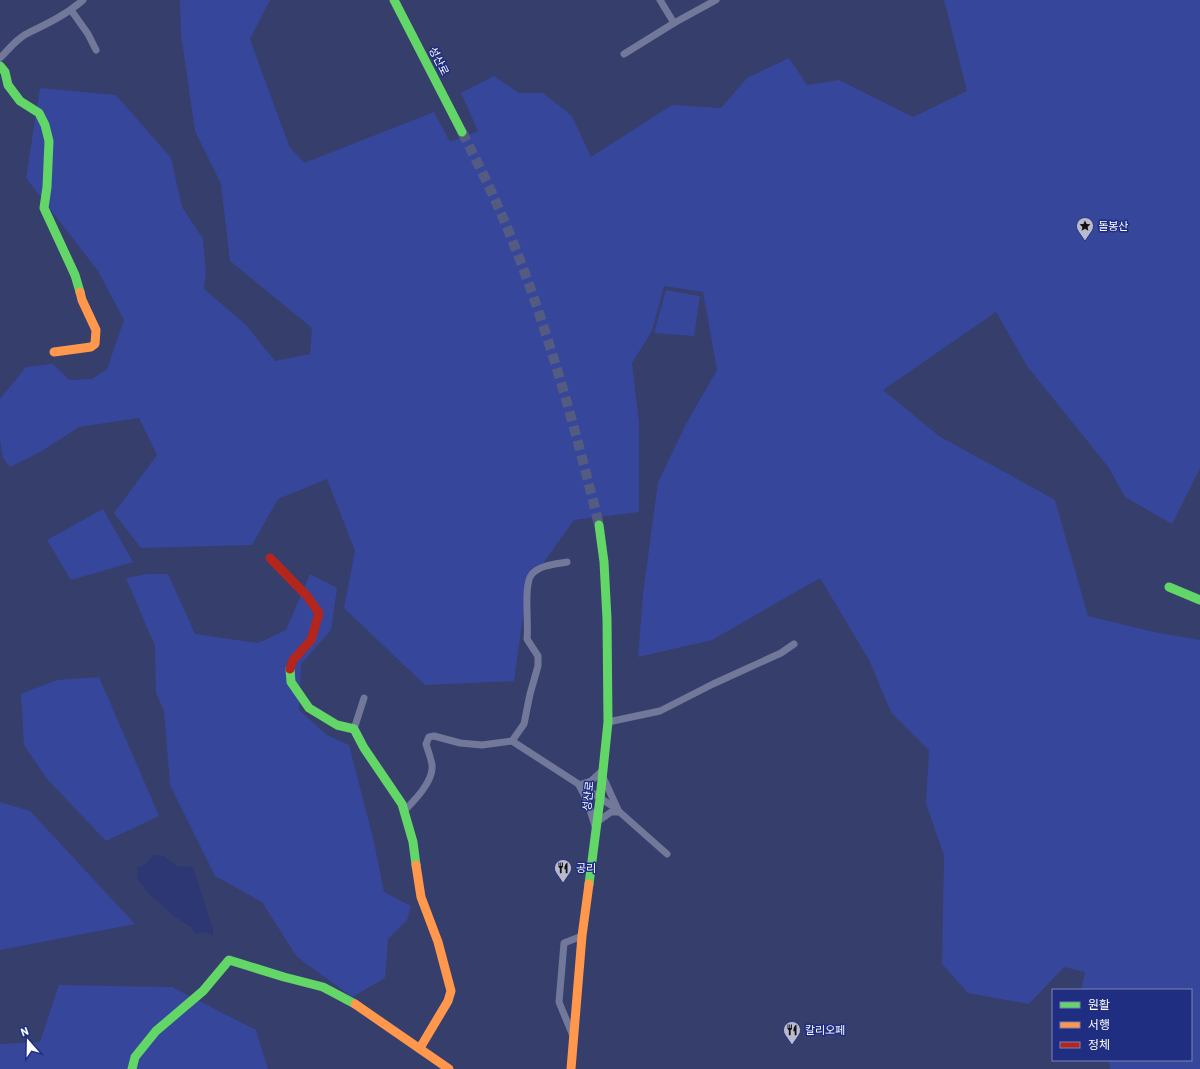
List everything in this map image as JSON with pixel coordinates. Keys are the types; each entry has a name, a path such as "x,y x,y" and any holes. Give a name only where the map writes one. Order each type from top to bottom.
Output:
{"street":[{"path":"0,58 14,43 30,32 72,10 83,0"},
{"name":"성산로","path":"394,0 462,132"},
{"path":"660,0 674,23"},
{"path":"624,54 674,23 716,0"},
{"path":"72,10 88,34 96,50"},
{"path":"0,66 5,72 8,85 20,101 39,113 45,125 49,141 47,187 44,208 75,275 82,300 96,330 95,344 91,347 54,352"},
{"name":"성산로","path":"571,1069 582,936 597,826 608,722 607,619 604,562 599,525"},
{"path":"270,558 302,590 319,613 311,640 293,660 289,671 291,682 309,708 336,725 354,729"},
{"path":"512,742 524,724 530,694 538,666 538,656 527,639 527,586 529,578 532,573 542,568 567,562"},
{"path":"1169,587 1200,600"},
{"path":"608,722 660,711 713,684 781,653 794,644"},
{"path":"364,698 354,729 364,748 402,804 413,842 421,897 438,942 452,991 448,1001 420,1048"},
{"path":"404,811 415,800 428,782 432,765 426,744 429,737 434,736 460,743 482,745 512,742 541,759 619,812 667,854"},
{"path":"578,785 591,781 603,773 619,812"},
{"path":"578,785 587,800 597,826 611,812 619,812"},
{"path":"574,1038 558,1002 564,943 582,936"},
{"path":"132,1069 135,1057 156,1032 203,992 229,960 323,987 354,1004 449,1069"}],"shaded area":[{"path":"180,0 270,0 250,39 289,146 304,163 434,112 450,142 478,131 461,93 494,76 519,93 543,93 572,116 591,157 672,105 721,108 747,78 789,58 807,85 839,80 913,117 967,91 944,0 1200,0 1200,468 1172,524 1125,497 1109,468 1027,366 996,312 883,390 939,436 1055,500 1088,616 1154,632 1200,640 1200,1069 1110,1069 1109,1061 1192,1061 1192,989 1081,989 1085,972 1064,967 1029,1004 968,993 942,964 944,855 926,804 929,750 891,712 869,660 820,578 712,640 638,657 643,594 658,482 686,424 717,370 703,292 664,286 652,331 632,363 639,422 639,512 574,520 527,586 514,681 425,685 344,608 355,551 327,479 278,499 252,545 141,548 114,513 157,455 139,418 79,427 42,451 10,467 3,458 0,440 0,399 26,367 53,364 69,380 92,379 107,369 124,320 98,271 26,178 40,88 116,95 171,158 182,207 203,239 206,272 204,289 245,324 275,361 310,354 312,328 230,261 221,184 195,131 181,35"},
{"path":"666,290 700,296 694,336 654,333"},
{"path":"103,509 133,562 71,580 47,540"},
{"path":"147,574 168,574 195,634 258,643 286,630 310,574 337,588 331,630 301,664 299,710 327,735 349,745 374,842 384,892 411,906 407,920 388,939 385,978 352,997 297,957 262,902 215,876 170,785 164,711 156,693 155,646 126,578"},
{"path":"99,677 159,816 106,841 47,779 24,745 21,694 57,680"},
{"path":"0,802 30,811 135,924 0,950"},
{"path":"154,855 164,856 177,866 193,867 213,930 213,936 205,932 195,933 191,927 175,917 146,891 142,884 138,881 137,867 143,866"},
{"path":"59,985 172,987 256,1030 268,1069 0,1069 0,1044 40,1042"}],"tunnel":[{"path":"462,132 504,219 536,304 570,414 599,525"}],"traffic: fast":[{"path":"394,0 462,132"},
{"path":"0,66 5,72 8,85 20,101 39,113 45,125 49,141 47,187 44,208 75,275 80,292"},
{"path":"589,884 608,722 607,619 604,562 599,525"},
{"path":"1169,587 1200,600"},
{"path":"290,669 291,682 309,708 337,725 354,729 364,748 402,804 413,842 416,865"},
{"path":"132,1069 135,1057 156,1031 203,991 229,960 323,987 355,1004"}],"traffic: slow":[{"path":"54,352 91,347 95,344 96,330 82,300 80,292"},
{"path":"416,865 421,897 438,942 451,991 448,1001 420,1048"},
{"path":"571,1069 582,936 589,884"},
{"path":"355,1004 449,1069"}],"traffic: jam":[{"path":"270,558 307,596 319,613 311,640 293,660 290,669"}],"place":[{"name":"돌봉산","path":"1085,241"},
{"name":"공리","path":"563,883"},
{"name":"칼리오페","path":"792,1045"}]}
